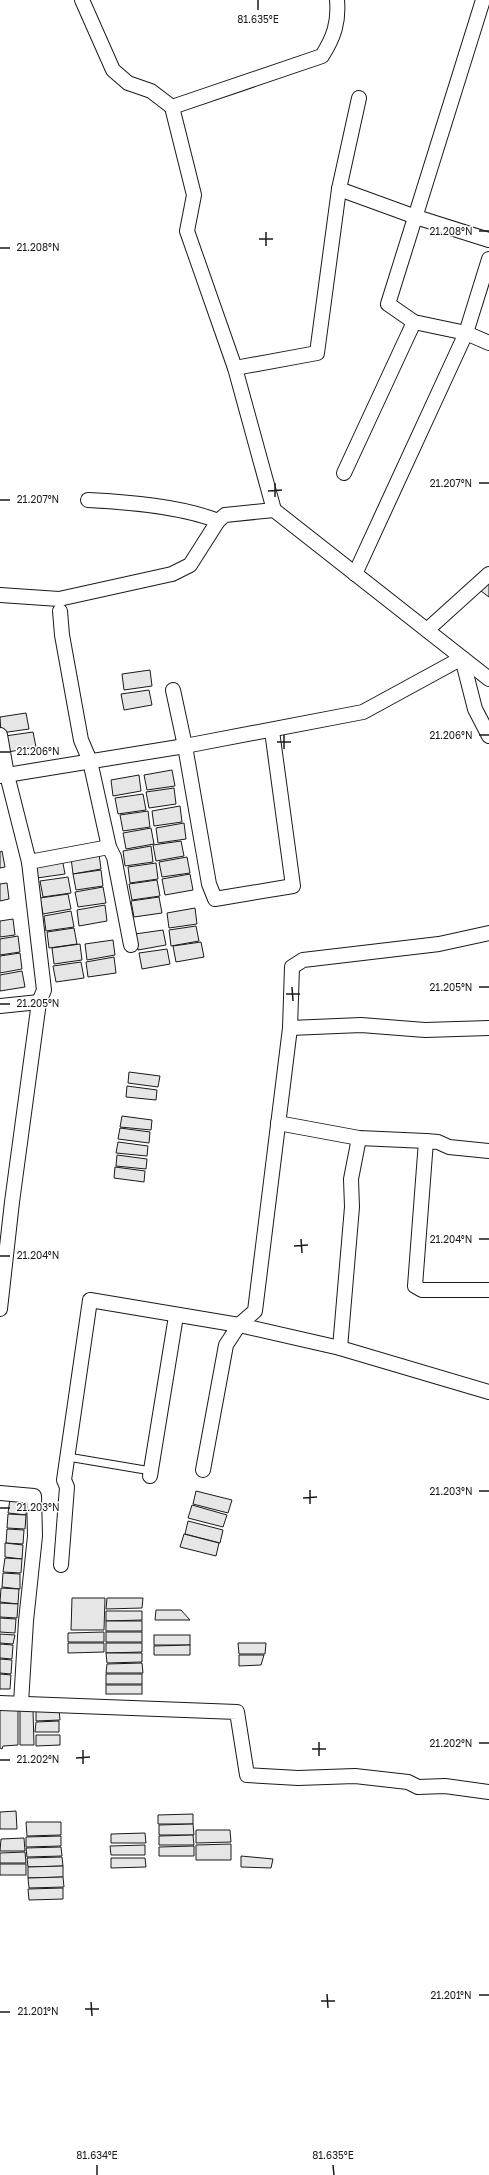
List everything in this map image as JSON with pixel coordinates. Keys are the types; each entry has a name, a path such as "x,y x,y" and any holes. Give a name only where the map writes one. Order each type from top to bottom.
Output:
{"street":[{"path":"82,0 113,70 128,83 151,91 172,107 194,195 187,231 236,368 274,510 489,679"},
{"path":"172,107 322,56 333,39 338,12 337,0"},
{"path":"482,0 388,304 414,322 466,333 489,343"},
{"path":"236,368 317,353 339,189 359,98"},
{"path":"339,189 416,217 489,240"},
{"path":"355,574 466,333 489,259"},
{"path":"344,473 414,322"},
{"path":"88,500 142,505 204,515 218,521"},
{"path":"0,595 59,599 172,574 190,564 218,521 225,515 274,510"},
{"path":"427,630 489,574"},
{"path":"60,611 62,634 81,740 90,761 109,847 114,857 131,945"},
{"path":"4,776 185,746 363,712 462,658"},
{"path":"462,658 475,709 489,736"},
{"path":"173,690 185,746 209,884 214,899 293,886 272,730"},
{"path":"0,736 4,776 29,862 44,990 39,1002 12,1202 0,1309"},
{"path":"29,862 109,847"},
{"path":"203,1470 226,1345 239,1325 255,1311 290,1028 292,967 303,960 439,944 489,932"},
{"path":"0,1006 39,1002"},
{"path":"290,1028 361,1025 424,1030 489,1028"},
{"path":"278,1123 359,1138 438,1142 449,1147 489,1151"},
{"path":"340,1348 352,1207 351,1179 359,1138"},
{"path":"426,1142 415,1286 422,1290 489,1290"},
{"path":"61,1565 67,1487 64,1480 90,1300 165,1312 176,1316 239,1325 340,1348 489,1392"},
{"path":"150,1473 176,1316"},
{"path":"0,1493 34,1496 35,1536 26,1621 21,1704"},
{"path":"0,1703 237,1712 248,1775 298,1778 355,1776 408,1782 418,1787 444,1786 489,1792"}],"lane":[{"path":"68,1457 150,1473"}],"building":[{"path":"489,581 489,597 481,591"},
{"path":"150,670 152,686 124,690 122,674"},
{"path":"149,690 152,705 124,710 121,694"},
{"path":"26,713 29,729 1,733 0,717"},
{"path":"33,732 36,747 8,752 5,736"},
{"path":"172,770 175,786 147,790 144,775"},
{"path":"139,775 141,791 113,796 111,780"},
{"path":"174,788 176,804 149,808 146,792"},
{"path":"143,794 146,810 118,814 115,798"},
{"path":"180,806 182,822 154,826 152,811"},
{"path":"148,811 150,827 123,831 120,815"},
{"path":"184,823 186,839 158,843 156,828"},
{"path":"151,828 154,844 126,849 123,833"},
{"path":"181,841 184,856 156,861 153,845"},
{"path":"151,846 153,862 125,866 123,851"},
{"path":"2,851 5,867 0,868 0,852"},
{"path":"99,854 101,869 73,874 71,858"},
{"path":"187,857 190,873 162,877 159,862"},
{"path":"62,858 65,874 37,878 35,863"},
{"path":"156,863 158,879 130,883 128,867"},
{"path":"101,870 103,886 76,890 73,874"},
{"path":"190,874 193,890 165,895 162,879"},
{"path":"68,877 71,893 43,897 40,881"},
{"path":"157,880 160,896 132,900 129,884"},
{"path":"7,883 9,899 0,901 0,884"},
{"path":"103,887 106,903 78,907 75,892"},
{"path":"68,894 71,909 43,914 40,898"},
{"path":"159,897 162,913 134,917 131,901"},
{"path":"105,905 107,921 79,926 77,910"},
{"path":"195,908 197,924 169,928 167,913"},
{"path":"71,911 74,927 46,931 44,916"},
{"path":"13,919 15,935 0,937 0,921"},
{"path":"196,926 199,941 171,946 169,930"},
{"path":"74,928 77,944 49,948 47,932"},
{"path":"163,930 166,945 138,950 135,934"},
{"path":"18,936 20,952 0,955 0,939"},
{"path":"113,940 115,955 87,960 85,944"},
{"path":"201,942 204,957 176,962 173,946"},
{"path":"80,944 82,960 54,964 52,948"},
{"path":"167,949 170,964 142,969 139,953"},
{"path":"20,953 22,969 0,973 0,956"},
{"path":"114,957 116,973 88,977 86,962"},
{"path":"81,962 84,978 56,982 53,966"},
{"path":"22,971 25,987 0,991 0,975"},
{"path":"129,1072 160,1076 158,1087 128,1083"},
{"path":"127,1086 157,1090 156,1100 126,1097"},
{"path":"122,1116 152,1120 151,1130 120,1127"},
{"path":"120,1128 150,1132 149,1143 118,1139"},
{"path":"118,1142 148,1146 147,1156 116,1153"},
{"path":"117,1155 147,1159 146,1169 116,1166"},
{"path":"115,1167 145,1171 144,1182 114,1178"},
{"path":"196,1491 232,1500 228,1513 193,1504"},
{"path":"10,1499 27,1500 26,1515 8,1513"},
{"path":"192,1505 227,1515 223,1527 188,1518"},
{"path":"8,1514 26,1515 25,1529 7,1528"},
{"path":"188,1521 223,1530 220,1543 185,1534"},
{"path":"7,1529 24,1530 23,1544 6,1543"},
{"path":"184,1534 219,1543 216,1556 180,1547"},
{"path":"5,1543 23,1545 22,1559 5,1557"},
{"path":"5,1558 22,1559 21,1573 3,1572"},
{"path":"3,1573 20,1574 20,1589 2,1587"},
{"path":"1,1588 19,1589 18,1604 0,1602"},
{"path":"72,1598 105,1598 104,1630 71,1630"},
{"path":"107,1598 143,1598 142,1608 106,1609"},
{"path":"0,1603 18,1604 17,1618 0,1617"},
{"path":"156,1610 181,1610 190,1620 155,1620"},
{"path":"106,1611 142,1611 142,1620 106,1621"},
{"path":"0,1618 16,1619 15,1633 0,1632"},
{"path":"106,1621 142,1621 142,1631 106,1631"},
{"path":"104,1632 104,1642 68,1642 68,1633"},
{"path":"106,1632 142,1632 142,1642 106,1642"},
{"path":"0,1634 15,1635 13,1644 0,1643"},
{"path":"154,1635 190,1635 190,1645 154,1645"},
{"path":"68,1643 104,1643 104,1652 68,1653"},
{"path":"106,1643 142,1643 142,1652 106,1653"},
{"path":"238,1643 266,1643 265,1654 239,1654"},
{"path":"0,1644 13,1645 12,1659 0,1658"},
{"path":"190,1645 190,1655 154,1655 154,1646"},
{"path":"106,1653 142,1653 142,1662 107,1663"},
{"path":"239,1655 264,1655 261,1665 239,1666"},
{"path":"0,1659 12,1660 11,1674 0,1673"},
{"path":"142,1663 143,1673 106,1673 107,1664"},
{"path":"0,1674 11,1675 10,1689 0,1689"},
{"path":"106,1674 142,1674 142,1684 106,1684"},
{"path":"106,1685 142,1685 142,1694 106,1694"},
{"path":"0,1708 18,1709 18,1745 3,1746 2,1749 0,1748"},
{"path":"20,1710 33,1710 34,1745 20,1745"},
{"path":"59,1710 60,1720 36,1721 36,1711"},
{"path":"59,1721 59,1732 35,1732 36,1722"},
{"path":"36,1735 60,1735 60,1745 36,1746"},
{"path":"16,1811 17,1829 0,1829 0,1812"},
{"path":"193,1814 193,1824 158,1824 158,1815"},
{"path":"26,1822 61,1822 61,1835 27,1836"},
{"path":"193,1824 194,1835 159,1835 159,1825"},
{"path":"196,1830 230,1830 231,1842 196,1843"},
{"path":"145,1833 146,1843 111,1843 111,1834"},
{"path":"193,1835 194,1845 159,1845 159,1836"},
{"path":"61,1836 61,1846 26,1847 26,1837"},
{"path":"24,1838 25,1851 0,1851 1,1839"},
{"path":"231,1844 231,1860 196,1860 196,1845"},
{"path":"145,1845 145,1855 111,1855 110,1846"},
{"path":"194,1846 194,1856 159,1856 159,1847"},
{"path":"61,1847 62,1856 27,1857 26,1848"},
{"path":"25,1852 26,1863 0,1863 0,1853"},
{"path":"241,1856 273,1859 271,1868 241,1867"},
{"path":"62,1857 63,1866 28,1867 27,1858"},
{"path":"111,1858 145,1858 146,1867 111,1868"},
{"path":"0,1864 26,1864 26,1875 0,1875"},
{"path":"63,1866 63,1877 28,1878 28,1867"},
{"path":"63,1877 64,1887 29,1888 28,1878"},
{"path":"63,1888 63,1899 29,1900 28,1889"}]}
